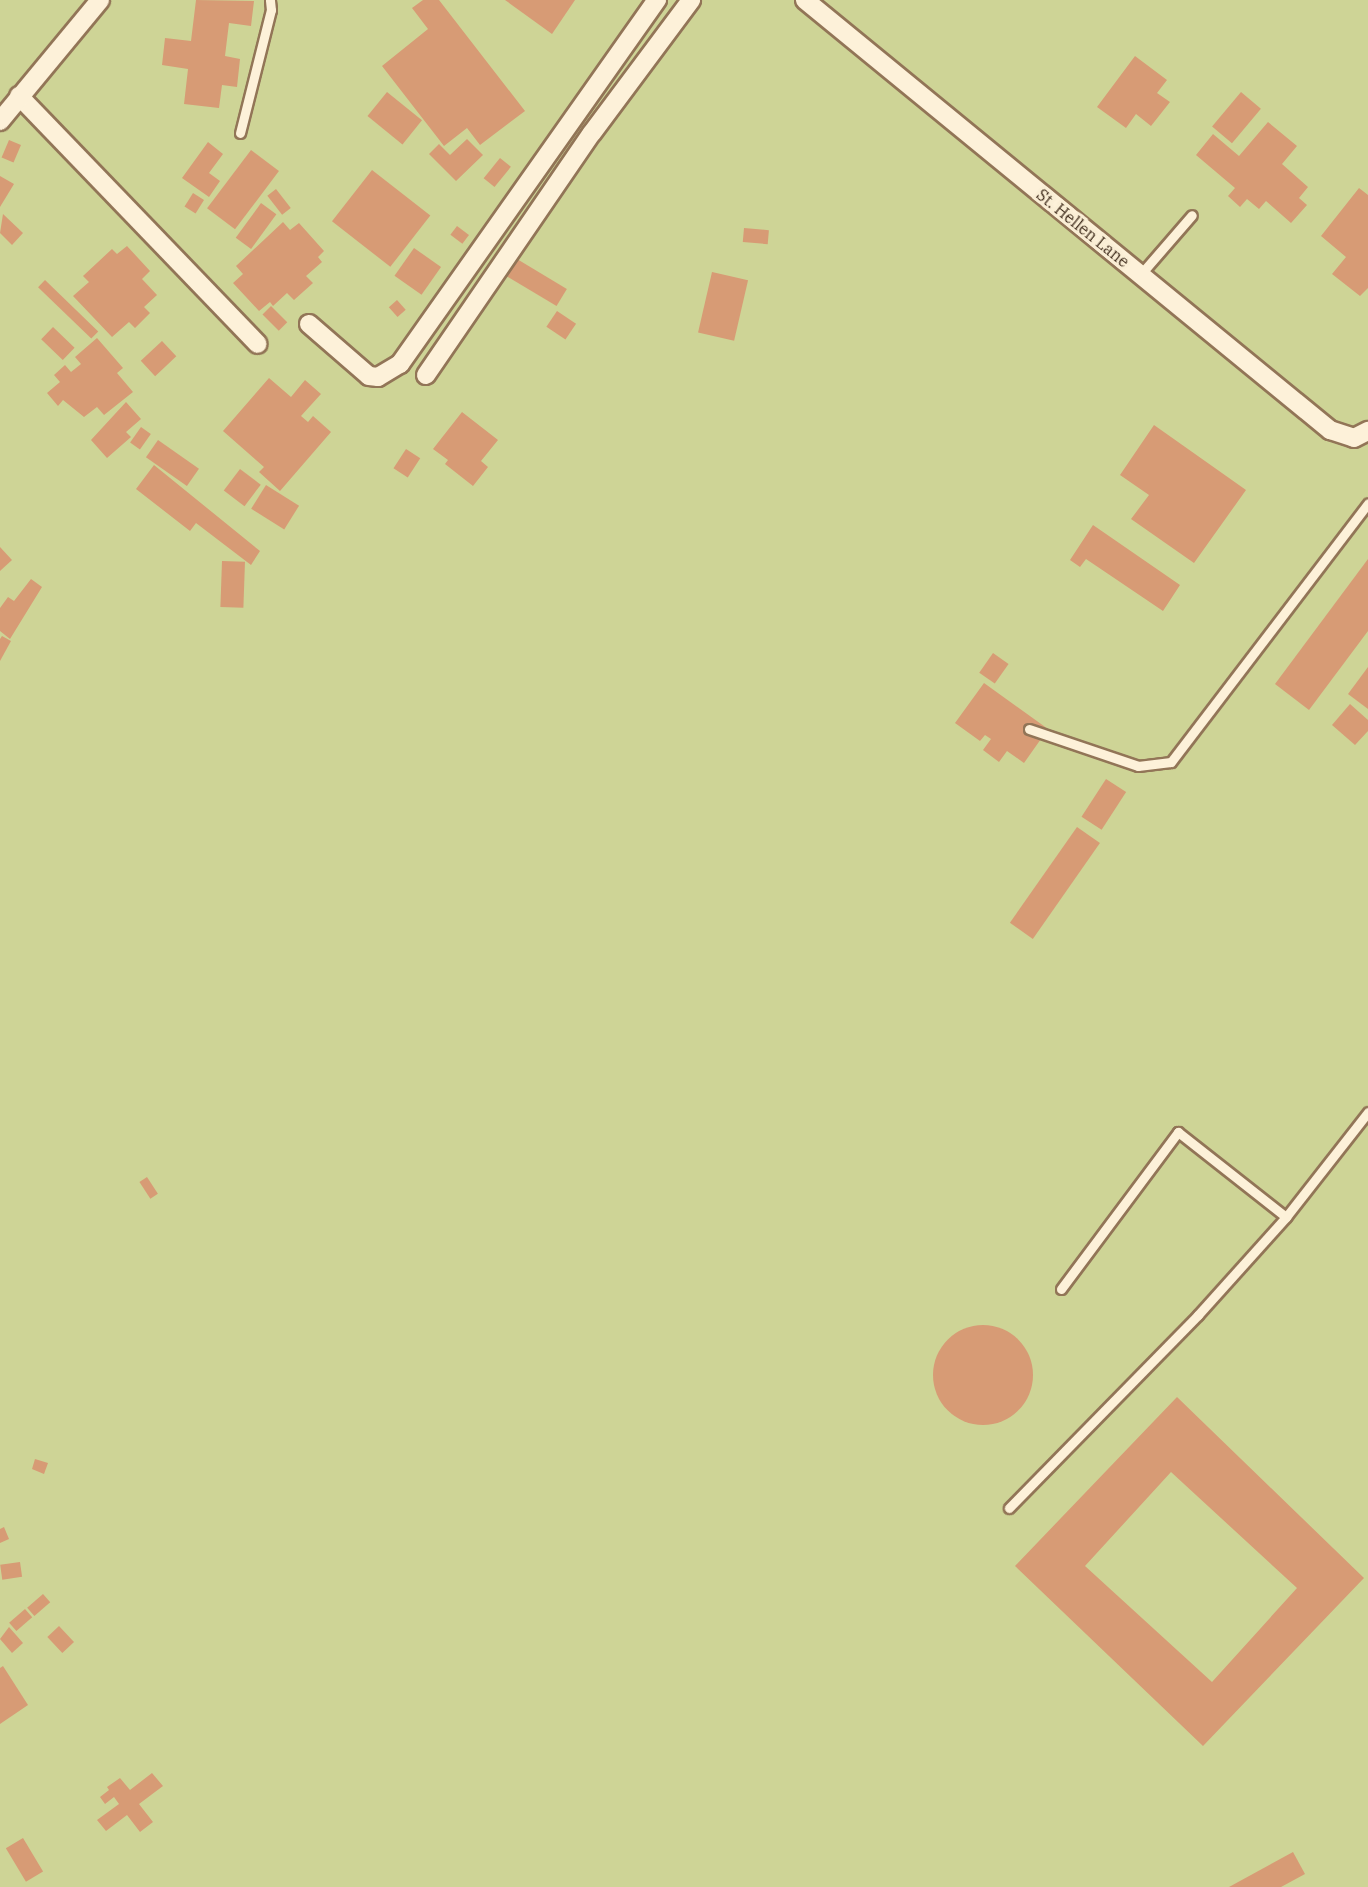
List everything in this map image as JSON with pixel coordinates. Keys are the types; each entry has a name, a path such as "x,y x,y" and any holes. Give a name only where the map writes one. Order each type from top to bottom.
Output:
{"street":[{"path":"0,121 100,0"},
{"path":"309,324 369,376 378,377 400,364 657,0"},
{"path":"426,375 592,133 691,0"},
{"name":"St. Hellen Lane","path":"805,0 1329,430 1354,438 1367,435"},
{"path":"19,96 258,344"}],"lane":[{"path":"240,133 271,10 270,0"},
{"path":"1140,275 1192,214"},
{"path":"1029,729 1138,766 1171,762 1368,503"},
{"path":"1009,1508 1198,1315 1286,1217 1368,1112"},
{"path":"1060,1289 1178,1132 1286,1217"}],"green space":[{"path":"0,0 1368,0 1368,1887 0,1887"}],"building":[{"path":"196,0 254,1 251,26 229,23 225,56 240,59 237,87 222,85 219,108 184,104 188,69 162,65 165,38 191,41"},
{"path":"423,0 439,0 525,111 480,145 467,128 444,146 382,66 428,29 412,8"},
{"path":"505,0 575,0 552,34"},
{"path":"1135,56 1167,80 1157,93 1170,102 1151,126 1136,114 1126,128 1097,107"},
{"path":"387,92 422,120 402,144 367,116"},
{"path":"1241,92 1261,109 1232,143 1212,126"},
{"path":"1268,122 1297,146 1282,164 1308,187 1299,198 1307,205 1291,223 1266,201 1259,209 1247,199 1240,207 1228,196 1235,188 1196,155 1213,134 1239,156"},
{"path":"467,139 483,155 456,181 429,154 439,144 450,155"},
{"path":"9,140 21,145 14,163 2,157"},
{"path":"208,142 223,154 209,173 220,181 209,197 182,178"},
{"path":"251,150 279,171 235,229 207,208"},
{"path":"500,158 511,167 495,187 484,178"},
{"path":"372,170 430,216 390,267 332,221"},
{"path":"0,176 14,184 0,207"},
{"path":"1359,188 1368,195 1368,288 1360,296 1332,274 1346,257 1321,236"},
{"path":"276,189 291,208 282,215 267,196"},
{"path":"193,193 204,200 196,213 185,207"},
{"path":"261,203 276,214 251,249 236,238"},
{"path":"3,214 23,233 12,245 0,233"},
{"path":"283,222 290,230 299,223 324,251 318,257 322,262 306,276 313,283 294,300 287,293 273,306 270,302 259,311 233,283 243,274 236,266"},
{"path":"457,226 469,235 462,244 450,235"},
{"path":"744,228 769,230 768,244 743,242"},
{"path":"127,246 150,271 142,279 157,295 144,307 150,313 135,328 129,322 112,337 73,296 89,282 83,276 112,249 117,254"},
{"path":"414,248 441,267 422,295 394,276"},
{"path":"512,256 567,289 557,306 502,273"},
{"path":"712,272 748,280 734,341 698,332"},
{"path":"45,280 98,331 91,339 38,287"},
{"path":"397,300 406,310 398,317 389,307"},
{"path":"271,306 287,322 279,331 263,314"},
{"path":"557,311 576,324 565,340 546,327"},
{"path":"53,327 75,348 63,360 41,339"},
{"path":"97,338 123,368 117,373 133,392 104,415 97,407 84,417 63,400 58,406 47,393 60,382 54,375 65,365 71,372 81,364 75,357"},
{"path":"162,341 176,356 155,376 141,361"},
{"path":"269,378 291,397 305,380 321,394 301,416 308,422 313,416 331,432 280,491 259,472 264,467 223,431"},
{"path":"126,402 141,419 126,432 131,437 107,458 91,440"},
{"path":"462,412 498,440 481,461 488,467 473,486 445,464 448,460 433,449"},
{"path":"1154,425 1246,490 1194,563 1131,519 1149,495 1120,475"},
{"path":"141,427 151,434 140,449 130,443"},
{"path":"158,440 199,469 187,486 146,457"},
{"path":"406,449 420,458 408,478 393,468"},
{"path":"154,465 260,551 251,565 196,523 190,531 136,489"},
{"path":"240,469 261,485 245,506 224,491"},
{"path":"266,485 299,506 284,529 251,509"},
{"path":"1093,525 1180,585 1163,611 1086,559 1080,567 1070,560"},
{"path":"0,547 12,560 0,571"},
{"path":"1368,559 1368,631 1309,710 1275,684"},
{"path":"222,561 245,562 243,608 220,607"},
{"path":"31,579 42,587 10,639 0,631 0,608 8,597 14,601"},
{"path":"2,636 11,641 0,661 0,639"},
{"path":"993,653 1009,664 995,684 979,673"},
{"path":"1368,667 1368,709 1348,694"},
{"path":"984,683 1048,729 1024,763 1007,751 999,762 983,750 991,739 985,735 980,741 955,723"},
{"path":"1350,704 1368,720 1368,731 1355,745 1332,725"},
{"path":"1106,779 1126,792 1102,830 1081,817"},
{"path":"1077,827 1100,843 1033,939 1010,923"},
{"path":"147,1177 158,1194 150,1199 139,1182"},
{"path":"983,1325 1011,1333 1025,1347 1033,1375 1025,1403 1011,1417 983,1425 955,1417 941,1403 933,1375 941,1347 955,1333"},
{"path":"1177,1397 1364,1578 1203,1746 1015,1566","holes":["1171,1472 1297,1588 1212,1682 1085,1566"]},
{"path":"35,1459 48,1463 44,1474 32,1469"},
{"path":"4,1527 9,1539 0,1543 0,1529"},
{"path":"20,1562 22,1577 2,1580 0,1565"},
{"path":"43,1594 50,1602 34,1616 27,1608"},
{"path":"25,1609 32,1617 16,1631 9,1623"},
{"path":"59,1626 74,1642 62,1653 47,1637"},
{"path":"9,1627 23,1643 12,1653 0,1639"},
{"path":"3,1666 28,1705 0,1724 0,1668"},
{"path":"152,1773 163,1786 139,1804 153,1822 140,1832 127,1815 106,1831 97,1820 119,1804 114,1797 105,1804 100,1797 109,1790 107,1787 120,1778 130,1790"},
{"path":"23,1838 43,1871 26,1882 6,1848"},
{"path":"1293,1852 1305,1874 1281,1887 1229,1887"}]}
